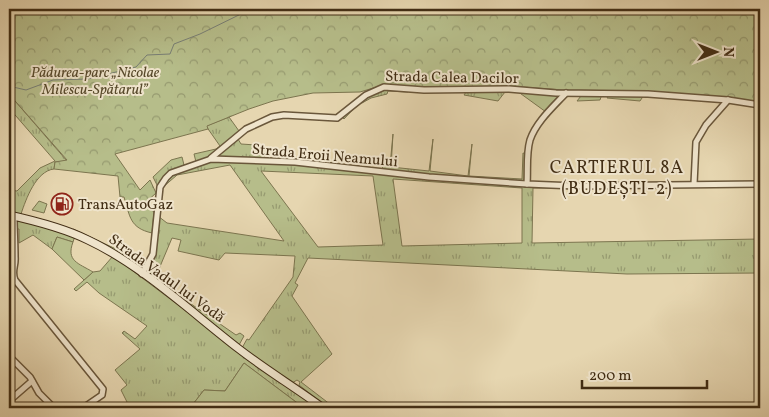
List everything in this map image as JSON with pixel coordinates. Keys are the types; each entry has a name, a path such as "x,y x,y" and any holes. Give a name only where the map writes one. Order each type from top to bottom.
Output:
{"main road":[{"name":"Strada Vadul lui Vodă","path":"11,216 46,224 88,240 114,254 247,355 323,408"}],"street":[{"name":"Strada Calea Dacilor","path":"211,159 246,129 259,122 280,115 337,118 366,95 384,87 424,90 509,89 566,93 648,94 728,100 760,105"},
{"path":"527,184 530,142 541,121 566,93"},
{"path":"694,184 696,142 706,125 728,100"},
{"name":"Strada Eroii Neamului","path":"142,274 153,254 159,191 163,182 175,171 211,159 304,162 429,177 527,184 575,186 760,184"},
{"path":"11,216 16,259 13,270 15,280 103,389 102,395 83,408"},
{"path":"9,356 32,381 39,393 54,408"},
{"path":"9,401 32,381"}],"green space":[{"name":"Pădurea-parc „Nicolae Milescu-Spătarul”","path":"9,9 760,9 760,102 687,94 635,91 564,90 508,86 411,88 389,85 360,92 313,93 273,101 207,126 208,129 115,154 140,190 150,180 156,193 144,204 154,212 152,233 139,228 132,221 124,197 120,197 118,176 54,169 55,162 67,160 9,94"},
{"path":"384,88 408,90 408,92 388,91 387,94 371,98 362,103 360,102 344,119 342,117 359,101"},
{"path":"517,91 562,95 546,112"},
{"path":"466,92 505,92 498,101 464,95"},
{"path":"9,94 67,161 55,162 54,169 48,171 37,180 21,214 9,212 9,190 17,191 40,168 55,161 9,108"},
{"path":"609,95 644,95 640,101 607,98"},
{"path":"581,96 601,97 600,100 577,101"},
{"path":"229,117 239,131 220,150 196,162 194,154 216,149 220,146 206,126"},
{"path":"393,134 391,167 429,171 433,139 430,171 468,176 472,144 469,176 522,179 523,153 527,154 525,182 479,181 382,170 383,166 390,166"},
{"path":"238,139 241,144 256,145 255,152 265,153 264,159 216,157"},
{"path":"182,157 184,165 169,172 158,187 153,177 171,160"},
{"path":"209,162 314,165 455,182 578,188 533,188 532,243 760,239 760,273 627,274 308,258 295,283 298,285 292,296 332,354 301,382 335,408 328,408 299,385 300,382 297,380 292,383 242,348 293,277 295,256 225,253 219,260 178,251 181,240 172,238 156,276 152,279 146,274 153,260 158,216 167,223 284,241 230,165 177,175 162,188 170,175","holes":["261,171 373,176 383,245 318,247","393,179 522,188 522,243 402,246"]},
{"path":"39,201 47,204 44,213 32,210"},
{"path":"16,219 75,236 73,242 57,237 52,249 33,235 19,243 19,229 16,229"},
{"path":"73,229 116,249 143,267 141,270 74,232"},
{"path":"57,237 73,242 71,248 72,257 78,264 93,272 84,280 52,249"},
{"path":"113,256 246,359 317,408 304,408 244,363 225,391 204,390 190,408 130,408 121,390 127,385 115,370 140,349 122,333 124,331 135,339 147,326 99,293 87,282 76,291 74,289 93,272 100,271"},
{"path":"181,297 236,335 240,333 244,336 239,345"},
{"path":"244,363 304,408 190,408 204,390 225,391"}],"waterway":[{"path":"9,90 13,87 26,90 53,80 88,79 136,67 147,55 170,54 174,44 255,9"}],"place":[{"name":"TransAutoGaz","path":"62,204"}],"district":[{"name":"CARTIERUL 8A (BUDEȘTI-2)","path":"617,177"}]}
